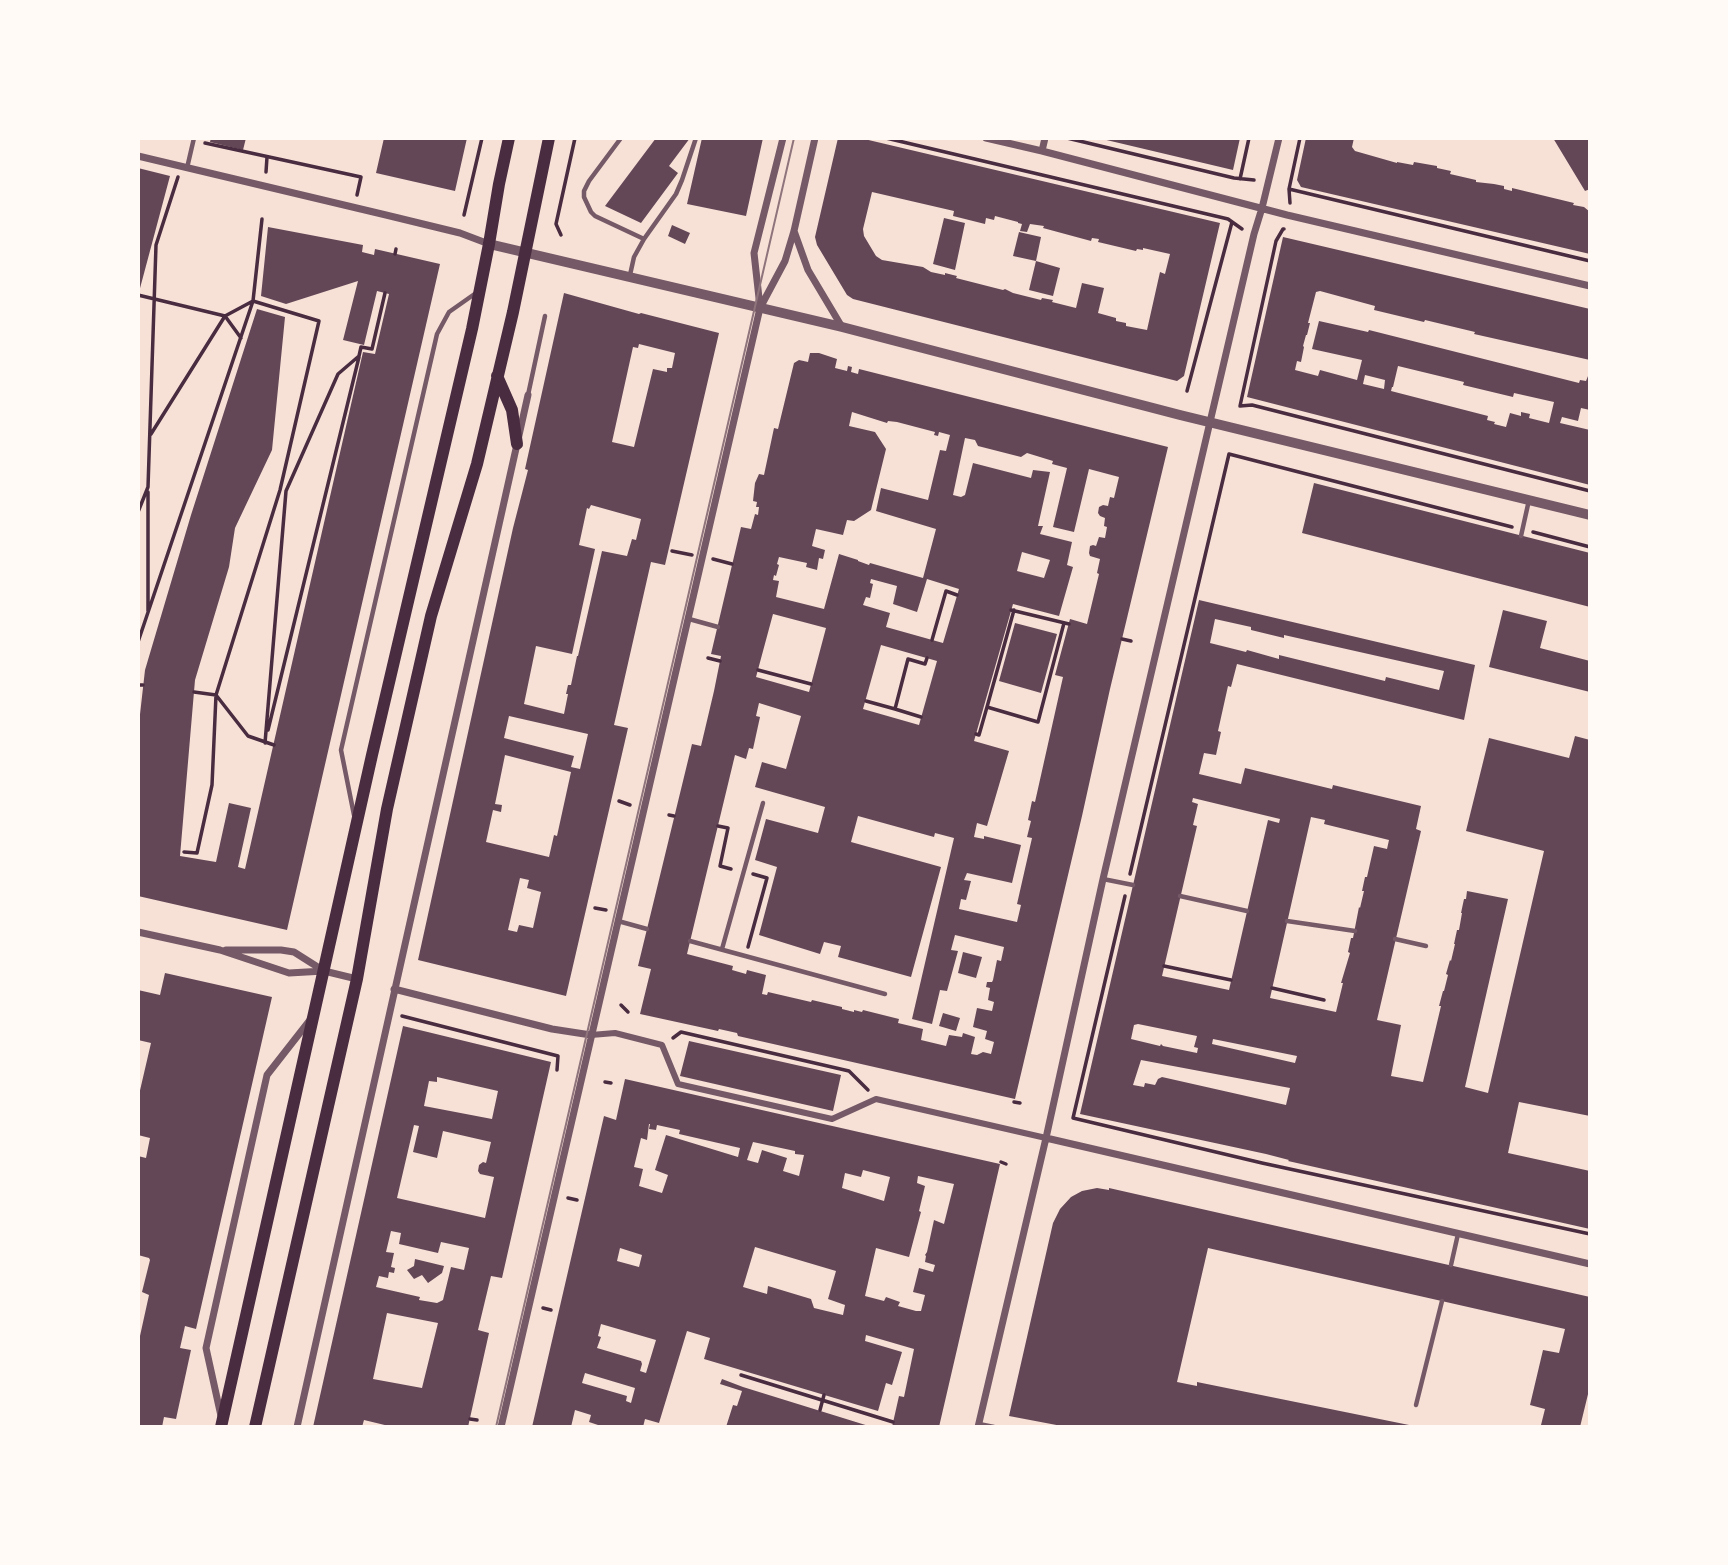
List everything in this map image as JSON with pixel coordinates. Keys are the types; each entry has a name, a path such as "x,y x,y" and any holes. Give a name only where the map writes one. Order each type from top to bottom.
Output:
{"main road":[{"path":"221,1423 480,291 509,138"},
{"path":"255,1427 357,979 387,809 431,616 477,464 515,305 549,138"},
{"path":"497,376 512,410 517,444"}],"street":[{"path":"760,308 754,253 783,138"},
{"path":"501,1427 760,308 785,261 815,138"},
{"path":"986,138 1262,208 1590,286"},
{"path":"1042,151 1045,138"},
{"path":"979,1425 1103,878 1254,234 1279,138"},
{"path":"138,156 460,233 489,244 842,327 1211,422 1590,515"},
{"path":"794,231 808,270 842,327"},
{"path":"297,1427 528,395"},
{"path":"138,932 220,950 289,973 324,971 357,979"},
{"path":"220,950 294,952 324,971"},
{"path":"394,989 552,1029 592,1035 615,1033 662,1045 678,1084 832,1119 876,1099 1590,1264"},
{"path":"221,1423 206,1348 267,1075 315,1014"}],"lane":[{"path":"621,138 586,186 585,203 595,216 644,239"},
{"path":"629,276 634,257 644,239 676,194 696,138"},
{"path":"187,168 194,139"},
{"path":"357,826 341,750 343,738 437,334 449,313 480,291"},
{"path":"528,395 545,316"},
{"path":"1521,536 1529,499"},
{"path":"688,619 718,627"},
{"path":"722,949 763,803"},
{"path":"1103,878 1130,884"},
{"path":"1180,896 1247,911"},
{"path":"618,921 648,929"},
{"path":"1287,921 1355,931"},
{"path":"1395,939 1426,946"},
{"path":"690,941 886,994"},
{"path":"1451,1265 1458,1233"},
{"path":"1416,1405 1442,1301"},
{"path":"979,1425 995,1427"}],"path":[{"path":"464,215 482,138"},
{"path":"561,235 556,224 575,138"},
{"path":"886,138 1228,219 1242,229"},
{"path":"1067,138 1254,180"},
{"path":"1240,179 1249,138"},
{"path":"1300,138 1289,189 1590,261"},
{"path":"194,139 361,177 355,207"},
{"path":"148,613 148,487 156,245 177,179"},
{"path":"138,642 253,301 262,219"},
{"path":"1187,391 1232,222"},
{"path":"1296,232 1283,229 1276,241 1240,406 1252,405 1590,491"},
{"path":"265,743 361,347 372,349 385,293"},
{"path":"138,295 225,316 241,338"},
{"path":"150,435 225,316 253,301 319,321 280,490 216,695 212,785 197,853 184,852"},
{"path":"265,743 286,491 338,374 359,356"},
{"path":"1590,547 1229,454 1114,955 1073,1118 1262,1163 1590,1234"},
{"path":"138,512 148,487"},
{"path":"280,490 286,491"},
{"path":"305,576 312,578"},
{"path":"932,640 946,592 957,595"},
{"path":"976,733 979,734 1013,610 1066,623 1038,722 987,707"},
{"path":"1122,639 1131,641"},
{"path":"708,658 720,661"},
{"path":"895,709 908,660 925,664 927,658"},
{"path":"758,670 811,684"},
{"path":"194,692 216,695 248,736 274,745"},
{"path":"866,701 921,717"},
{"path":"619,802 630,805"},
{"path":"669,815 674,817"},
{"path":"718,826 728,828 719,866 774,880"},
{"path":"745,956 767,878"},
{"path":"595,908 606,910"},
{"path":"1164,966 1231,980"},
{"path":"1272,988 1324,1000"},
{"path":"621,1005 628,1012"},
{"path":"402,1016 558,1056 557,1070"},
{"path":"662,1045 681,1032 849,1071 876,1099"},
{"path":"757,1056 759,1050"},
{"path":"767,1059 768,1052"},
{"path":"605,1082 611,1083"},
{"path":"1014,1102 1020,1103"},
{"path":"568,1198 577,1200"},
{"path":"543,1308 551,1310"},
{"path":"741,1376 893,1422"},
{"path":"820,1410 824,1395"},
{"path":"470,1419 477,1420"}],"building":[{"path":"211,138 246,138 243,150 210,142"},
{"path":"384,138 467,138 455,191 376,173"},
{"path":"656,138 690,138 669,166 678,173 641,223 605,206"},
{"path":"702,138 763,138 746,216 687,204"},
{"path":"838,138 860,138 1220,223 1184,376 1177,381 853,299 847,295 817,245 815,237","holes":["872,192 954,211 953,216 985,224 986,218 994,220 995,216 1018,222 1022,224 1020,231 1027,232 1030,224 1044,226 1043,228 1091,241 1092,238 1099,239 1098,242 1136,251 1143,248 1170,254 1165,274 1160,272 1147,330 1126,326 1126,323 1116,321 1116,318 1098,313 1104,288 1082,283 1076,308 945,273 931,272 923,267 882,260 876,256 864,236 863,229"]},
{"path":"1098,138 1240,138 1233,170"},
{"path":"1306,138 1354,138 1352,147 1355,151 1397,163 1413,165 1414,162 1437,166 1451,171 1450,174 1476,182 1504,186 1504,189 1512,191 1512,188 1584,207 1590,212 1590,254 1301,187 1297,180"},
{"path":"1553,138 1590,138 1590,189 1585,191"},
{"path":"138,168 170,176 139,292 138,291"},
{"path":"944,218 965,223 955,270 933,264"},
{"path":"672,225 690,233 685,244 668,236"},
{"path":"268,227 363,245 362,252 374,255 375,249 440,264 287,930 138,896 138,732 145,670 257,309 285,317 272,450 235,528 229,567 195,680 180,856 216,862 229,803 251,808 238,867 245,869 363,352 375,354 389,294 377,291 364,345 343,340 358,281 286,304 261,296"},
{"path":"1019,232 1041,237 1036,261 1013,256"},
{"path":"1283,237 1590,309 1590,360 1374,310 1375,306 1320,291 1316,292 1301,362 1297,361 1295,370 1318,376 1320,370 1357,380 1362,360 1312,349 1319,321 1368,332 1369,330 1579,383 1580,380 1586,381 1590,371 1590,410 1581,408 1578,421 1562,417 1560,423 1590,430 1590,485 1247,397","holes":["1398,366 1513,397 1514,393 1554,402 1549,423 1529,418 1530,414 1521,412 1521,416 1510,413 1506,427 1487,420 1488,416 1391,391","1365,375 1385,380 1384,389 1363,384"]},
{"path":"1036,261 1060,268 1053,296 1029,290"},
{"path":"564,293 719,333 665,565 651,562 614,725 628,728 566,996 418,960 528,470 525,469","holes":["639,344 675,353 672,368 667,368 667,372 653,369 634,447 612,442 633,347 638,348","591,505 641,519 636,540 632,539 627,556 602,551 571,685 568,685 564,714 524,704 536,646 572,654 595,549 579,545 587,508","509,716 588,734 580,769 571,767 574,756 504,738","505,755 571,772 557,836 554,835 549,857 486,842 493,810 501,812 502,805 495,804","520,878 529,880 527,888 541,892 533,928 519,925 517,932 508,930"]},
{"path":"810,353 819,353 837,359 835,368 847,371 848,366 852,367 851,372 858,374 859,369 1168,447 1015,1099 738,1036 737,1033 640,1014 651,969 638,966 692,744 701,746 714,691 721,656 711,654 741,527 751,529 755,514 758,515 759,507 756,507 757,502 753,501 755,483 759,474 764,475 774,428 778,429 794,363 799,360 808,362","holes":["852,412 887,423 897,422 935,432 934,435 938,436 939,432 950,435 946,451 940,450 928,500 881,488 876,511 936,529 923,578 870,563 869,565 839,554 824,609 776,597 779,581 773,580 779,557 807,563 806,567 817,570 819,558 823,559 825,550 812,546 816,529 843,535 847,520 854,521 871,510 886,449 875,432 849,426","965,438 975,440 978,446 1021,457 1027,453 1067,468 1053,527 1074,532 1089,469 1119,477 1114,498 1110,497 1108,506 1099,507 1098,513 1105,518 1104,526 1107,527 1105,538 1099,537 1096,546 1090,546 1090,556 1100,559 1087,624 1070,619 1055,675 1063,677 1035,802 1032,801 1028,820 1031,821 1027,837 1032,838 1017,904 1021,905 1017,922 959,909 961,899 966,900 971,881 964,880 967,873 1012,883 1021,845 984,836 984,839 974,837 977,823 987,826 1009,751 974,741 1013,604 1059,616 1073,567 1067,565 1072,542 1040,534 1043,526 1038,526 1050,472 1033,470 1031,478 973,463 965,495 953,495","1022,552 1050,560 1044,578 1017,571","871,579 897,586 893,604 917,612 927,579 959,589 943,643 886,627 890,613 863,605 866,597 870,598 873,584 870,583","773,614 826,628 809,692 756,677","881,645 937,661 919,725 863,709","759,703 801,716 786,769 762,762 755,787 825,807 818,833 766,819 755,860 777,867 759,935 820,954 824,942 841,946 838,957 911,977 941,867 851,842 858,816 934,837 935,833 954,838 912,1019 932,1024 940,990 947,991 958,951 951,950 955,935 1004,947 1001,961 997,960 993,980 987,982 986,987 990,988 988,1000 994,1002 992,1011 977,1008 973,1027 987,1031 985,1039 994,1042 991,1054 971,1054 975,1037 963,1033 962,1037 949,1035 946,1046 921,1040 923,1029 898,1023 899,1019 863,1010 854,1012 812,1000 811,1002 768,992 767,995 762,994 766,975 747,970 746,974 732,970 733,966 687,954 735,755 746,759 749,748 753,749 760,717 756,716"]},
{"path":"1314,483 1590,553 1590,607 1302,533"},
{"path":"1199,600 1475,665 1464,720 1237,664 1231,687 1228,686 1218,731 1221,732 1216,755 1204,753 1199,774 1241,784 1245,768 1332,789 1333,785 1421,806 1416,829 1421,831 1377,1020 1401,1025 1391,1076 1423,1082 1467,891 1508,899 1465,1087 1488,1093 1544,851 1466,831 1489,738 1569,758 1575,736 1590,740 1590,1116 1519,1102 1508,1153 1590,1171 1590,1229 1080,1114","holes":["1215,619 1284,638 1284,635 1444,671 1439,690 1386,677 1385,681 1279,655 1279,659 1210,643","1193,798 1280,819 1279,823 1268,820 1229,990 1162,976 1197,826 1193,825 1198,804 1192,802","1311,817 1325,820 1324,824 1389,840 1387,849 1374,846 1336,1012 1270,998","1134,1025 1197,1036 1194,1047 1198,1048 1197,1053 1131,1039","1213,1039 1297,1056 1295,1063 1212,1044","1141,1060 1290,1088 1286,1105 1162,1077 1155,1085 1145,1083 1144,1087 1133,1085"]},
{"path":"1503,610 1547,621 1540,648 1590,661 1590,692 1489,667"},
{"path":"1015,623 1057,634 1041,693 999,681"},
{"path":"963,952 982,957 976,978 958,973"},
{"path":"165,973 272,997 196,1329 185,1326 180,1348 191,1350 176,1419 164,1417 162,1427 138,1427 138,1345 149,1295 142,1292 150,1260 138,1255 138,1156 146,1158 150,1138 138,1135 138,1099 151,1043 138,1040 138,990 160,995"},
{"path":"943,1013 960,1018 956,1031 939,1026"},
{"path":"403,1026 551,1062 502,1278 491,1276 478,1330 489,1333 468,1427 393,1427 364,1420 362,1427 313,1427","holes":["437,1077 498,1091 492,1119 424,1106 429,1081 437,1082","414,1125 419,1126 413,1152 437,1158 443,1131 491,1142 486,1163 479,1165 478,1171 480,1174 494,1177 485,1218 397,1198","391,1231 401,1233 399,1244 438,1253 441,1242 469,1248 464,1270 451,1267 443,1300 437,1303 376,1287 379,1276 388,1278 389,1272 394,1273 395,1268 391,1267 394,1253 386,1252","387,1313 438,1323 422,1388 373,1379"]},
{"path":"689,1041 841,1075 833,1111 680,1076"},
{"path":"625,1079 1000,1164 939,1427 892,1427 899,1396 904,1397 914,1349 866,1335 865,1341 902,1352 892,1385 886,1383 878,1411 704,1359 710,1338 687,1331 659,1423 645,1419 643,1427 604,1427 589,1422 591,1415 575,1410 571,1427 532,1427 604,1116 616,1120","holes":["649,1124 650,1124 649,1129 656,1130 657,1125 680,1130 679,1134 740,1148 738,1157 666,1135 655,1170 668,1175 662,1193 639,1186 643,1169 634,1167 641,1138 647,1140","753,1142 804,1155 799,1176 783,1171 787,1158 762,1150 758,1163 747,1160","863,1170 890,1177 884,1201 842,1188 845,1173 861,1177","918,1176 954,1184 944,1224 934,1220 925,1255 925,1262 935,1265 933,1272 919,1268 913,1292 925,1295 921,1311 916,1311 898,1306 900,1302 886,1297 884,1301 865,1296 876,1248 909,1257 925,1186 917,1183","755,1247 836,1271 828,1299 845,1305 843,1315 814,1308 811,1299 768,1286 767,1294 743,1287","620,1248 642,1255 639,1267 617,1261","601,1324 656,1340 646,1373 640,1371 641,1361 597,1348 601,1337 598,1336","585,1373 635,1388 631,1403 626,1401 627,1396 582,1383"]},
{"path":"1097,1188 1109,1188 1590,1297 1590,1386 1580,1427 1541,1425 1545,1409 1530,1405 1543,1350 1559,1353 1565,1329 1208,1248 1177,1382 1197,1386 1197,1382 1414,1427 1067,1427 1009,1416 1053,1223 1060,1209 1071,1197"},
{"path":"415,1259 444,1266 442,1273 428,1283 422,1275 414,1279 407,1270 414,1266"},
{"path":"722,1379 872,1427 726,1427 733,1405 737,1406 742,1391 720,1384"}],"tram line":[{"path":"496,1427 794,138"}]}
